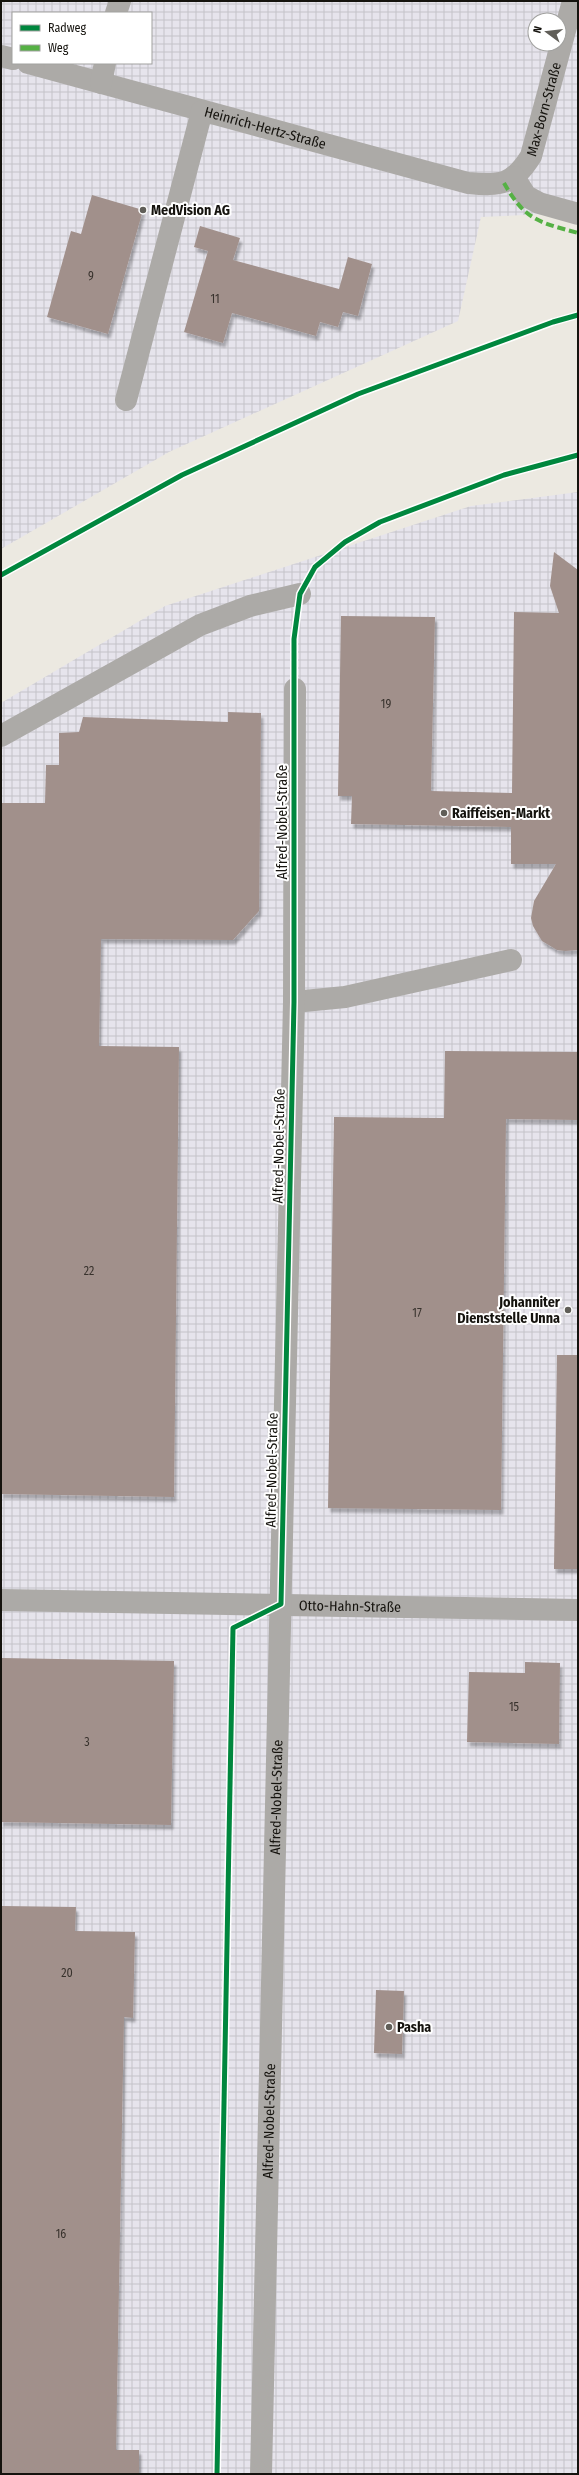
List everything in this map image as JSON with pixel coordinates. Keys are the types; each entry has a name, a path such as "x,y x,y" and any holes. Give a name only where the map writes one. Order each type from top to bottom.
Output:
{"street":[{"path":"116,12 120,1"},
{"name":"Max-Born-Straße","path":"509,180 521,172 531,156 573,1"},
{"path":"1,56 12,59"},
{"name":"Heinrich-Hertz-Straße","path":"36,64 103,73 202,111 468,183 490,185 509,180"},
{"path":"126,400 202,111"},
{"path":"509,180 526,196 539,203 578,214"},
{"path":"1,736 200,625 250,606 300,594"},
{"name":"Alfred-Nobel-Straße","path":"262,2474 273,1883 281,1604 294,1002 295,689"},
{"path":"294,1002 345,997 511,960"},
{"name":"Otto-Hahn-Straße","path":"1,1600 578,1610"}],"shaded area":[{"path":"1,1 578,1 578,223 547,214 481,217 458,321 169,452 1,549"},
{"path":"578,492 578,2474 1,2474 1,703 165,606 471,506"}],"building":[{"path":"92,195 143,210 108,334 47,317 71,231 81,234"},
{"path":"200,226 240,238 233,260 339,289 348,257 372,264 358,316 343,312 338,327 320,322 316,336 232,313 223,343 184,332 208,251 194,247"},
{"path":"554,552 578,570 578,950 565,951 557,950 542,941 533,926 531,918 534,901 556,864 511,864 511,827 351,824 352,796 338,796 341,616 435,617 431,791 512,793 514,612 559,613 550,586"},
{"path":"228,712 261,713 259,911 233,940 101,939 99,1046 179,1047 174,1497 1,1494 1,803 45,803 46,765 59,765 59,733 79,732 83,717 228,722"},
{"path":"445,1051 578,1052 578,1120 506,1119 501,1510 328,1508 334,1117 444,1118"},
{"path":"557,1355 578,1355 578,1569 554,1569"},
{"path":"1,1658 174,1661 171,1825 1,1822"},
{"path":"525,1662 560,1663 559,1744 467,1742 469,1672 525,1673"},
{"path":"1,1906 76,1907 75,1931 135,1932 133,2018 124,2017 116,2450 139,2450 139,2474 1,2474"},
{"path":"376,1990 404,1991 402,2054 374,2053"}],"marked path":[{"path":"504,183 519,205 534,218 553,226 578,233"}],"cycle path":[{"path":"1,575 182,475 358,394 553,322 578,315"},
{"path":"217,2474 233,1628 281,1604 294,1002 294,639 300,594 315,567 345,542 380,522 504,475 578,455"}],"place":[{"name":"MedVision AG","path":"143,210"},
{"name":"Raiffeisen-Markt","path":"444,813"},
{"name":"Johanniter Dienststelle Unna","path":"568,1310"},
{"name":"Pasha","path":"389,2027"}]}
